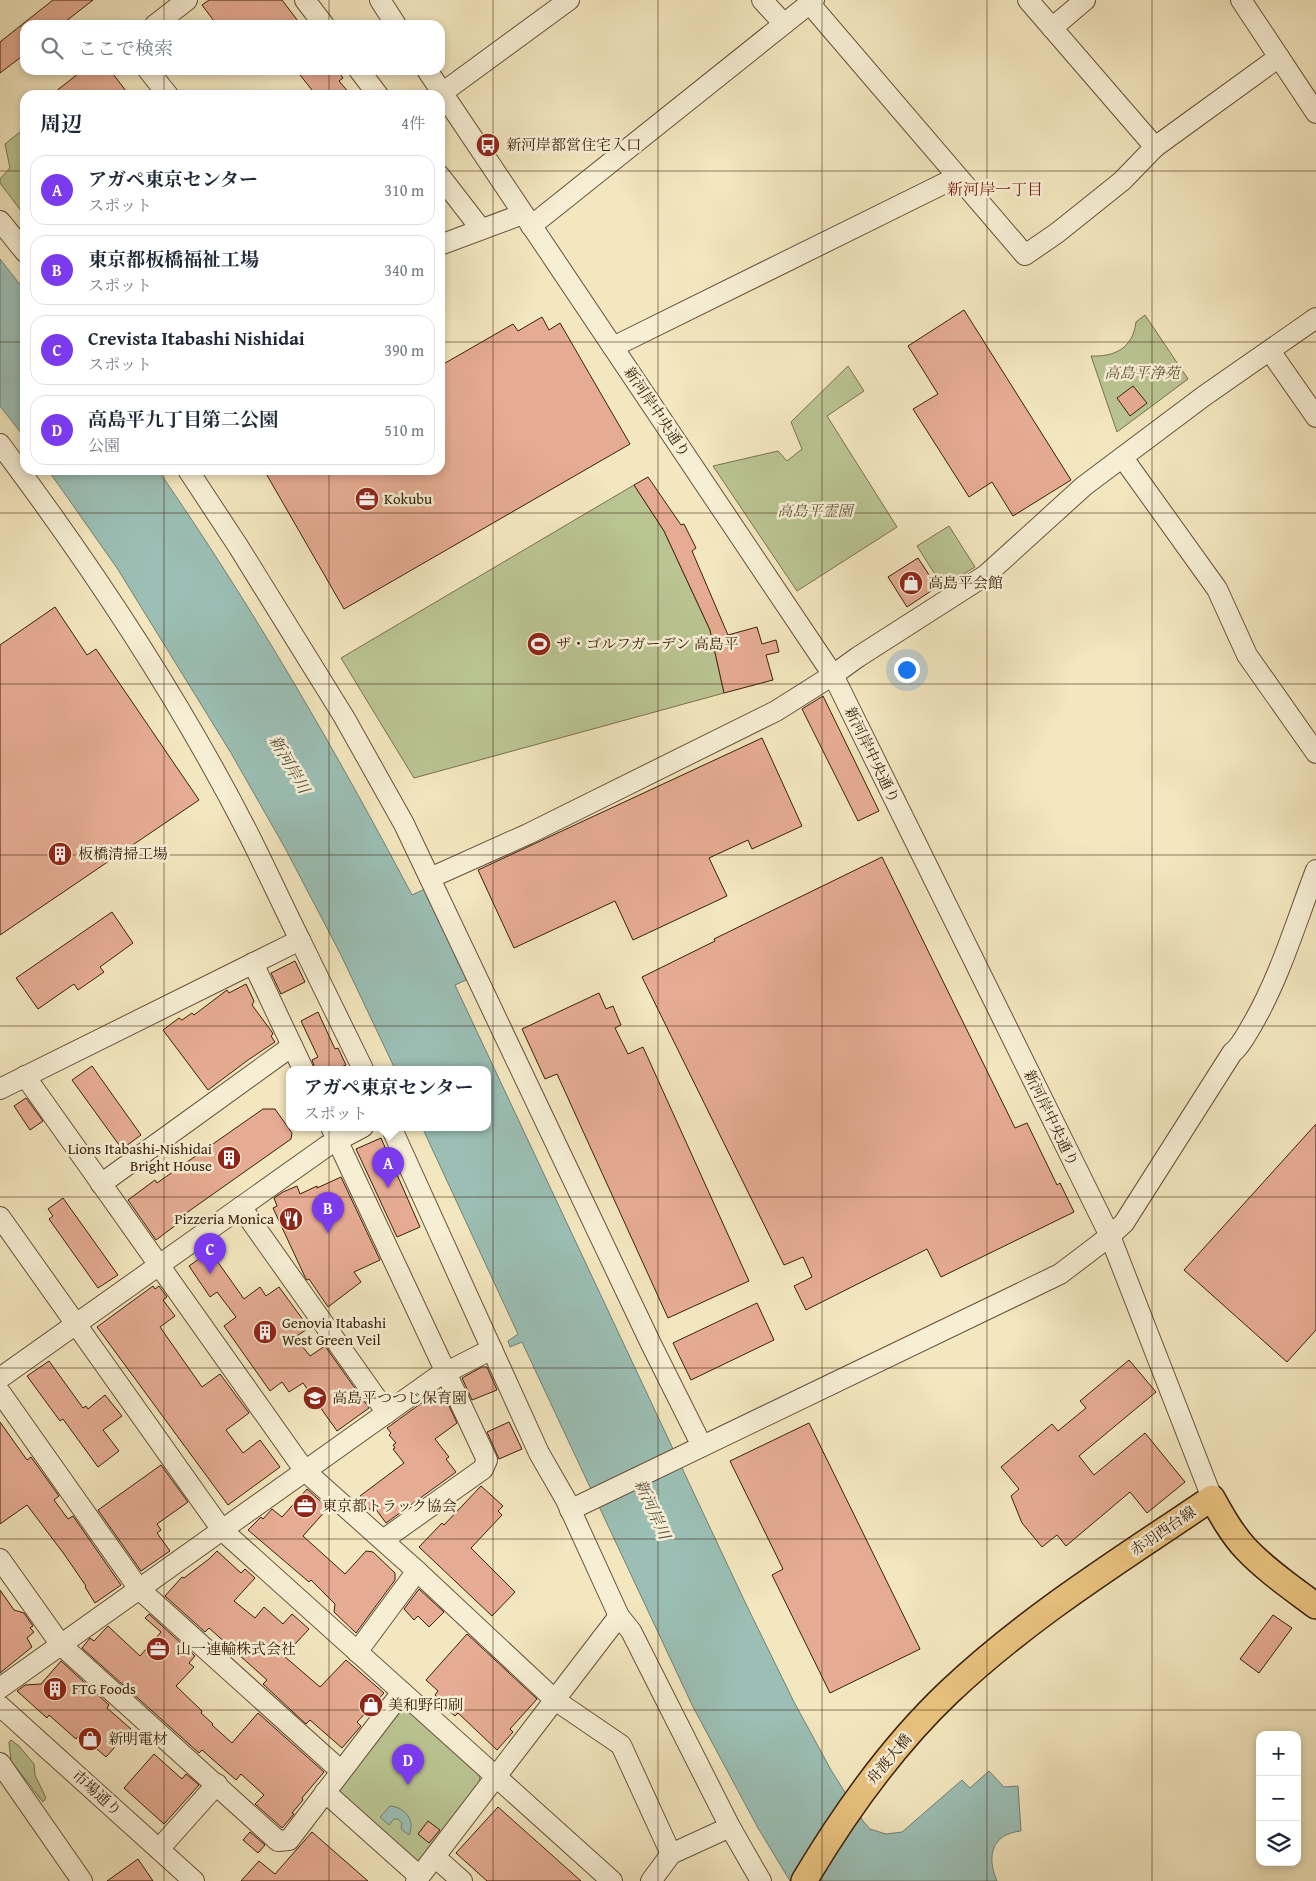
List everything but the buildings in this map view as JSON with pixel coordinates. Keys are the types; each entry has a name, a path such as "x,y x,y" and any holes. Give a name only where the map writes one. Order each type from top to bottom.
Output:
{"main road":[{"name":"赤羽西台線","path":"993,1653 1069,1595 1212,1498 1231,1531 1246,1549 1265,1567 1316,1606"},
{"name":"舟渡大橋","path":"804,1881 874,1774 943,1698 993,1653"}],"street":[{"path":"161,20 186,0"},
{"path":"304,0 320,20"},
{"path":"380,0 393,20"},
{"path":"445,91 569,0"},
{"path":"762,0 784,24"},
{"path":"1028,0 1155,147"},
{"path":"1052,28 1085,0"},
{"path":"1241,0 1316,113"},
{"path":"445,243 481,229 527,220 812,2 1025,256 1057,234 1122,181 1155,147 1279,57"},
{"path":"152,75 164,90"},
{"path":"362,75 374,90"},
{"name":"新河岸中央通り","path":"429,75 440,90"},
{"name":"新河岸中央通り","path":"445,97 833,675 1110,1236 1212,1498"},
{"path":"613,347 957,177"},
{"path":"445,182 481,229"},
{"path":"0,221 20,246"},
{"path":"430,878 528,834 776,711 833,675 986,575 1084,486 1204,396 1316,318"},
{"path":"1270,351 1316,418"},
{"path":"0,444 20,471"},
{"path":"1123,458 1217,589 1247,655 1316,753"},
{"path":"23,475 138,641 177,707 250,837 362,1066"},
{"path":"191,475 238,546 349,725 404,824 700,1448"},
{"path":"570,1510 1060,1274 1110,1236 1124,1223 1259,1013 1276,976 1316,870"},
{"path":"0,1089 300,940"},
{"path":"253,963 302,1066"},
{"path":"101,1184 292,1046"},
{"path":"25,1076 305,1471 417,1570 554,1700 621,1745 671,1854"},
{"path":"393,1131 539,1453 570,1510 619,1616 635,1639 730,1827 761,1881"},
{"path":"0,1378 241,1207 334,1133 487,1460 483,1469 383,1540"},
{"path":"241,1207 387,1413"},
{"path":"0,1217 222,1530 612,1881"},
{"path":"0,1688 446,1372 492,1349"},
{"path":"0,1392 139,1589 341,1771"},
{"path":"0,1559 61,1645 278,1841 289,1840 402,1692"},
{"path":"357,1652 417,1570"},
{"path":"325,1792 418,1879 619,1616"},
{"name":"市場通り","path":"0,1706 194,1881"},
{"path":"0,1763 82,1881"},
{"path":"159,1849 216,1784"},
{"path":"652,1881 671,1854 730,1827"},
{"path":"435,1857 462,1881"}],"green space":[{"path":"20,132 20,209 0,183 0,179 10,168 5,144"},
{"name":"高島平浄苑","path":"1145,315 1188,379 1117,432 1091,356 1108,355 1121,349 1131,338 1136,322"},
{"name":"高島平霊園","path":"848,366 864,391 827,416 897,527 797,591 713,466 778,451 787,461 802,449 791,422"},
{"name":"ザ・ゴルフガーデン 高島平","path":"634,485 664,531 710,630 724,693 414,778 341,658"},
{"path":"949,526 975,567 943,587 917,546"},
{"path":"397,1707 404,1707 479,1773 480,1781 419,1862 411,1864 336,1789"},
{"path":"11,1740 19,1746 34,1764 35,1775 46,1798 43,1802 11,1761 9,1742"}],"water":[{"path":"0,259 20,285 20,432 0,406"},
{"name":"新河岸川","path":"52,475 161,475 193,521 227,573 323,732 412,895 427,888 471,978 455,985 745,1602 794,1702 831,1770 863,1821 870,1829 886,1834 902,1832 962,1780 970,1788 989,1771 1004,1787 1018,1786 1021,1831 1003,1837 994,1848 992,1863 997,1881 790,1881 758,1828 693,1707 522,1342 510,1347 508,1341 518,1334 424,1131 491,1131 491,1066 394,1066 340,953 285,848 231,753 117,568"},
{"path":"390,1806 400,1809 408,1816 411,1825 409,1835 401,1829 402,1823 398,1819 394,1819 389,1825 380,1817"}],"place":[{"name":"新河岸都営住宅入口","path":"488,145"},
{"name":"Kokubu","path":"367,499"},
{"name":"高島平会館","path":"911,583"},
{"name":"ザ・ゴルフガーデン 高島平","path":"539,644"},
{"name":"板橋清掃工場","path":"60,854"},
{"name":"Lions Itabashi-Nishidai Bright House","path":"229,1158"},
{"name":"アガペ東京センター","path":"388,1188"},
{"name":"Pizzeria Monica","path":"291,1219"},
{"name":"東京都板橋福祉工場","path":"328,1233"},
{"name":"Crevista Itabashi Nishidai","path":"210,1274"},
{"name":"Genovia Itabashi West Green Veil","path":"265,1332"},
{"name":"高島平つつじ保育園","path":"315,1398"},
{"name":"東京都トラック協会","path":"305,1506"},
{"name":"山一連輸株式会社","path":"158,1649"},
{"name":"FTG Foods","path":"55,1689"},
{"name":"美和野印刷","path":"371,1705"},
{"name":"新明電材","path":"90,1739"},
{"name":"高島平九丁目第二公園","path":"408,1785"}],"district":[{"name":"新河岸一丁目","path":"995,189"}]}
